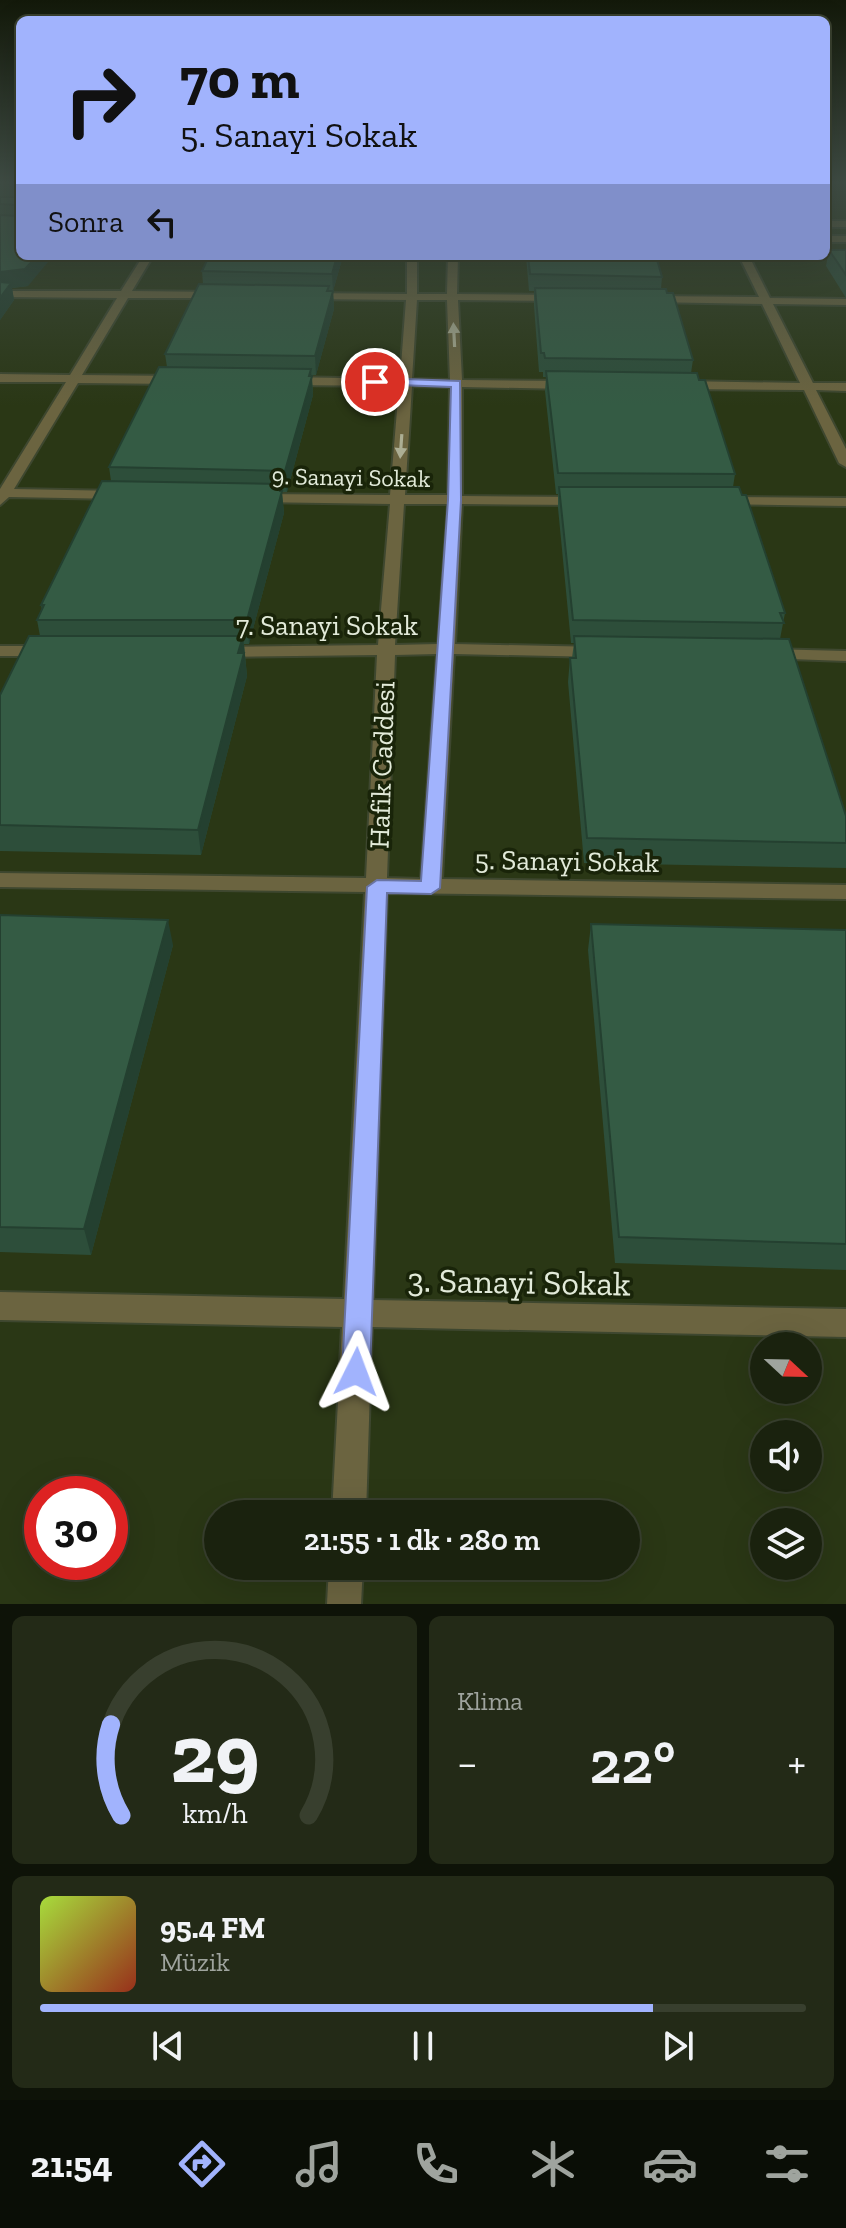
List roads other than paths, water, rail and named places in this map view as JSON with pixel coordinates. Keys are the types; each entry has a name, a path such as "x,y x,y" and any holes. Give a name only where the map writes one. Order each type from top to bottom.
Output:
{"street":[{"path":"2,495 145,260"},
{"name":"Hafik Caddesi","path":"350,1500 386,652 412,260"},
{"name":"Hafik Caddesi","path":"431,888 455,500 453,260"},
{"path":"746,260 846,463"},
{"path":"0,294 229,295"},
{"path":"290,296 577,298"},
{"path":"640,299 846,302"},
{"path":"0,378 199,380"},
{"path":"279,381 584,385"},
{"path":"664,385 846,387"},
{"path":"2,495 130,495"},
{"name":"9. Sanayi Sokak","path":"240,498 595,501"},
{"path":"705,501 846,502"},
{"name":"7. Sanayi Sokak","path":"201,652 447,649 623,652"},
{"path":"0,651 62,651"},
{"path":"750,654 846,656"},
{"name":"5. Sanayi Sokak","path":"0,880 846,892"},
{"name":"3. Sanayi Sokak","path":"0,1306 359,1316 846,1323"},
{"path":"344,1604 345,1580"}]}
